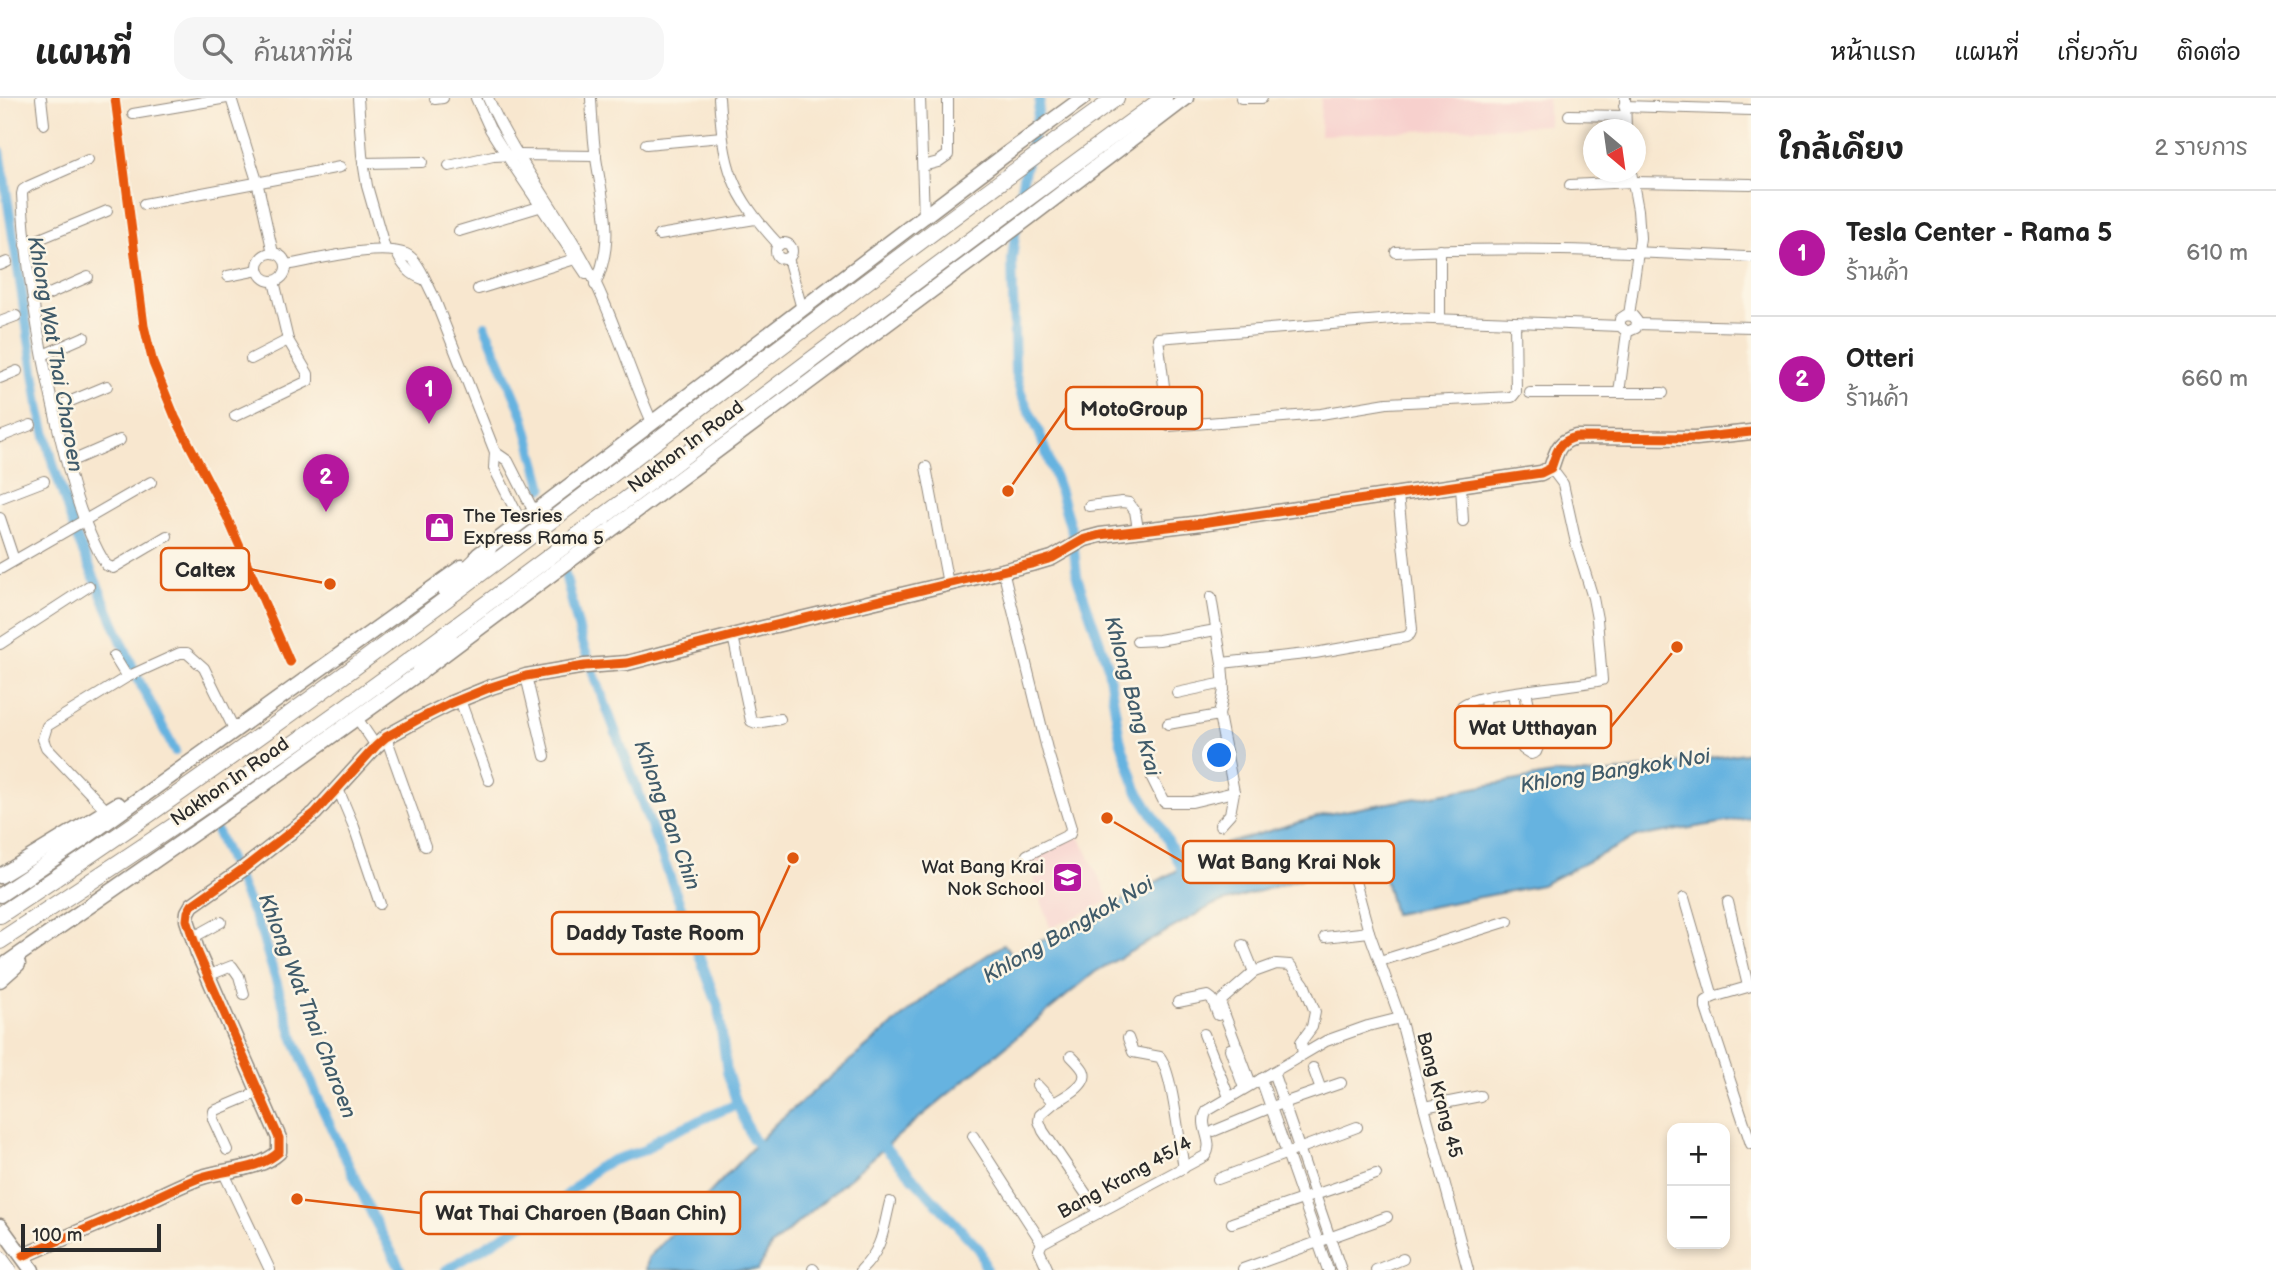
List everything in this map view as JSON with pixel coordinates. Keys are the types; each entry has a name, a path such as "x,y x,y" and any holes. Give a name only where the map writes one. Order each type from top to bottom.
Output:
{"main road":[{"name":"Nakhon In Road","path":"0,895 79,842 488,548 1083,98"},
{"name":"Nakhon In Road","path":"0,915 231,757 499,561 1009,174 1116,98"},
{"name":"Nakhon In Road","path":"0,941 373,687 1002,215 1164,98"},
{"name":"Nakhon In Road","path":"0,968 419,673 1186,98"},
{"path":"23,1256 196,1179 244,1168 279,1152 279,1139 192,938 187,920 188,912 191,905 314,813 381,742 417,720 491,687 526,676 627,663 1052,558 1085,539 1138,529 1202,523 1545,472 1551,468 1561,443 1576,437 1696,438 1751,432"},
{"path":"407,628 488,548"},
{"path":"419,673 475,612"},
{"path":"0,876 174,773"},
{"path":"0,980 49,934"},
{"path":"0,1226 33,1270"},
{"path":"0,1259 8,1270"}],"street":[{"path":"41,98 44,124"},
{"path":"115,98 144,326 153,363 175,417 227,517 290,662"},
{"path":"133,114 229,98 257,181 273,253"},
{"path":"358,98 367,186 385,249"},
{"path":"476,98 490,129 512,155 595,285 652,422"},
{"path":"488,98 512,155"},
{"path":"591,98 596,156 608,236 602,269 595,285"},
{"path":"719,98 726,164 755,219 779,245 776,250 778,256 782,259 788,258 802,309"},
{"path":"920,98 924,218"},
{"path":"923,166 938,162 948,155 948,98"},
{"path":"1241,98 1262,98"},
{"path":"1569,116 1624,107 1751,110"},
{"path":"646,144 722,138"},
{"path":"449,166 493,156 596,156"},
{"path":"88,160 23,190 25,245 54,408 82,522 106,565 113,568 167,536"},
{"path":"363,163 422,162"},
{"path":"144,204 340,167"},
{"path":"1646,178 1751,184"},
{"path":"1570,185 1593,182"},
{"path":"1629,315 1640,253 1638,211 1633,182"},
{"path":"459,231 544,205"},
{"path":"25,245 107,211"},
{"path":"659,235 755,219"},
{"path":"286,265 385,249 397,253 400,262 415,276 423,279 433,295 495,452 494,468 521,522"},
{"path":"1440,250 1440,318"},
{"path":"1396,252 1440,250 1751,257"},
{"path":"273,253 281,257 286,265 283,275 274,281 264,279 258,270 261,258 273,253"},
{"path":"478,289 579,258"},
{"path":"228,276 258,270"},
{"path":"33,301 88,277"},
{"path":"235,416 308,381 307,374 288,340 274,281"},
{"path":"1515,323 1516,393 1506,399 1387,403 1321,414 1169,426 1158,338 1377,320 1440,318 1515,323 1623,329 1634,330 1637,324 1635,318 1629,315 1623,316 1623,329 1619,393"},
{"path":"0,322 16,316"},
{"path":"1637,324 1751,327"},
{"path":"43,355 84,337"},
{"path":"251,359 288,340"},
{"path":"0,378 18,371"},
{"path":"54,408 107,386"},
{"path":"1530,393 1663,393"},
{"path":"0,437 31,425"},
{"path":"67,463 120,440"},
{"path":"495,452 508,461 534,512"},
{"path":"926,467 948,584"},
{"path":"1517,718 1463,731 1461,711 1465,703 1485,698 1602,680 1593,598 1576,542 1563,484 1551,468"},
{"path":"0,498 44,481"},
{"path":"0,569 151,482"},
{"path":"1461,485 1463,521"},
{"path":"1222,663 1331,651 1410,634 1412,629 1398,495"},
{"path":"1089,506 1129,503 1135,511 1138,529"},
{"path":"0,518 14,560"},
{"path":"1003,570 1048,753 1071,828 1070,834 1027,855"},
{"path":"0,645 89,586"},
{"path":"1211,597 1224,683 1219,715 1234,792 1230,814 1220,825"},
{"path":"1137,641 1216,630"},
{"path":"733,636 751,721 756,723 780,719"},
{"path":"107,811 46,747 43,739 47,726 129,676 180,653 187,653 204,668 235,731"},
{"path":"114,656 129,676"},
{"path":"526,676 545,756"},
{"path":"1177,693 1224,683"},
{"path":"1513,694 1523,749 1531,754 1536,752 1538,747 1525,691"},
{"path":"1485,698 1487,726"},
{"path":"460,700 489,780"},
{"path":"1168,724 1219,715"},
{"path":"356,718 381,742 425,846"},
{"path":"1152,778 1164,802 1192,802 1234,792"},
{"path":"338,789 380,904"},
{"name":"Bang Krang 45","path":"1353,874 1369,932 1400,1018 1468,1270"},
{"path":"1684,898 1713,997"},
{"path":"1728,902 1750,986 1713,997 1706,1001 1706,1008 1751,1144"},
{"path":"1380,961 1508,921"},
{"path":"192,938 221,922"},
{"path":"1325,937 1369,932"},
{"path":"1243,945 1254,972"},
{"path":"1247,1086 1221,1006 1222,1000 1254,972 1281,963 1290,965 1299,974 1315,1012 1312,1027 1301,1042 1303,1054"},
{"path":"207,976 232,966 239,976 244,994"},
{"path":"1178,1002 1208,996 1212,999 1247,1086"},
{"name":"Bang Krang 45/4","path":"1042,1243 1205,1156 1209,1146 1204,1116 1207,1111 1229,1097 1326,1041 1400,1018"},
{"path":"1204,1034 1229,1097"},
{"path":"1128,1038 1133,1052 1160,1057 1164,1063 1188,1166"},
{"path":"1071,1056 1084,1071 1083,1082 1040,1115 1039,1121 1043,1131 1099,1213"},
{"path":"1313,1068 1321,1090"},
{"path":"1273,1072 1341,1270"},
{"path":"1261,1079 1328,1270"},
{"path":"1214,1130 1341,1083"},
{"path":"1037,1085 1054,1103"},
{"path":"227,1150 213,1119 214,1111 259,1092"},
{"path":"1424,1107 1480,1096"},
{"path":"1218,1179 1357,1127"},
{"path":"973,1136 1042,1243 1039,1250 1048,1270"},
{"path":"223,1171 270,1270"},
{"path":"1232,1223 1376,1174"},
{"path":"861,1270 877,1252 890,1202"},
{"path":"1243,1269 1387,1217"},
{"path":"1376,1270 1403,1259"}],"shaded area":[{"path":"1321,98 1548,98 1548,125 1320,135"},
{"name":"Wat Bang Krai Nok School","path":"1079,836 1110,901 1050,928 1027,855"}],"water":[{"name":"Khlong Bangkok Noi","path":"1751,752 1751,818 1636,837 1541,885 1394,914 1379,856 1213,905 1095,972 912,1124 771,1246 758,1270 646,1270 648,1258 775,1124 934,990 1004,944 1012,955 1105,910 1225,844 1327,814 1558,773 1599,775"}],"waterway":[{"name":"Khlong Bang Krai","path":"1018,205 1040,98"},
{"name":"Khlong Wat Thai Charoen","path":"0,151 40,411 53,464 77,538 138,679 175,751"},
{"name":"Khlong Bang Krai","path":"1016,227 1012,259 1015,372 1021,394 1039,432 1072,532 1077,577 1107,663 1120,739 1137,790 1162,829 1187,879"},
{"name":"Khlong Ban Chin","path":"485,326 523,415 543,488"},
{"name":"Khlong Ban Chin","path":"565,574 582,642 718,1006 727,1072 737,1104 752,1138 765,1153"},
{"name":"Khlong Wat Thai Charoen","path":"216,830 261,932 293,1036 322,1108 401,1270"},
{"path":"446,1270 558,1203 597,1168 645,1150 661,1137 737,1104"},
{"path":"878,1140 980,1250 986,1270"}],"cycle path":[{"path":"115,98 144,326 153,363 175,417 227,517 290,662"},
{"path":"23,1256 188,1182 262,1163 279,1152 279,1138 198,953 187,920 188,912 192,905 315,813 386,737 449,704 526,676 585,666 627,663 1035,563 1052,558 1085,539 1100,535 1202,523 1541,473 1551,468 1561,445 1576,437 1696,438 1751,432"}],"place":[{"name":"Tesla Center - Rama 5","path":"429,424"},
{"name":"MotoGroup","path":"1008,491"},
{"name":"Otteri","path":"326,512"},
{"name":"The Tesries Express Rama 5","path":"440,527"},
{"name":"Caltex","path":"330,584"},
{"name":"Wat Utthayan","path":"1677,647"},
{"name":"Wat Bang Krai Nok","path":"1107,818"},
{"name":"Daddy Taste Room","path":"793,858"},
{"name":"Wat Bang Krai Nok School","path":"1067,878"},
{"name":"Wat Thai Charoen (Baan Chin)","path":"297,1199"}]}
